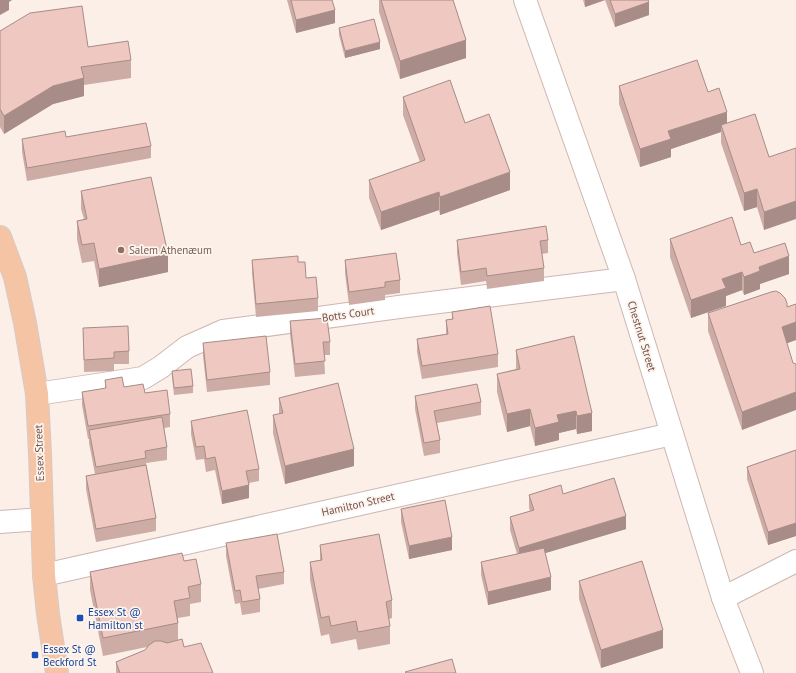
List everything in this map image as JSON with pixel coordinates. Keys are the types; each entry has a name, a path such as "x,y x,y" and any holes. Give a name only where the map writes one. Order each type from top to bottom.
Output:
{"main road":[{"name":"Essex Street","path":"0,237 15,278 37,394 44,575 57,673"}],"street":[{"name":"Chestnut Street","path":"525,0 624,278 723,598 752,673"},
{"name":"Botts Court","path":"37,394 143,378 188,347 224,331 624,278"},
{"name":"Hamilton Street","path":"44,575 672,434"},
{"path":"0,522 42,519"},
{"path":"723,598 796,561"}],"building":[{"path":"291,0 332,0 335,10 296,20"},
{"path":"381,0 453,0 466,40 400,61"},
{"path":"610,0 648,0 649,2 615,14"},
{"path":"82,6 88,47 128,41 131,60 81,67 84,78 53,86 4,116 0,109 0,31 30,13"},
{"path":"374,19 380,42 345,51 339,28"},
{"path":"697,60 708,92 719,88 727,112 668,131 671,139 640,149 619,86"},
{"path":"450,80 465,123 489,114 510,172 440,197 439,192 381,212 369,180 425,160 403,97"},
{"path":"755,114 769,157 796,148 796,201 764,212 757,189 744,193 721,125"},
{"path":"146,123 151,146 27,168 22,139 65,131 66,137"},
{"name":"Salem Athenæum","path":"151,177 168,254 99,269 94,243 82,245 77,221 87,219 81,191"},
{"path":"732,217 741,245 750,242 754,253 785,243 789,256 759,267 760,271 744,277 742,272 722,279 726,288 691,300 670,239"},
{"path":"546,226 548,240 540,241 544,268 487,276 486,268 461,272 457,240"},
{"path":"396,253 400,280 385,282 385,287 349,292 345,260"},
{"path":"298,256 298,262 305,262 306,278 316,277 318,298 256,304 252,260"},
{"path":"776,291 785,298 787,307 796,304 796,322 782,327 793,363 796,364 796,392 742,412 708,313"},
{"path":"490,306 498,354 422,366 417,339 448,334 446,320 453,319 452,312"},
{"path":"327,318 330,342 323,342 325,361 295,364 290,321"},
{"path":"128,326 129,351 114,352 114,358 84,360 83,328"},
{"path":"266,336 270,372 207,380 203,343"},
{"path":"574,336 592,413 577,416 576,411 557,415 559,422 535,428 530,409 507,414 497,374 520,369 516,350"},
{"path":"191,369 193,386 174,388 172,371"},
{"path":"122,377 124,387 143,384 145,393 167,390 170,414 88,426 82,392 106,388 105,380"},
{"path":"338,383 354,449 285,466 273,415 283,413 279,398"},
{"path":"477,384 481,402 434,411 440,440 424,443 415,396"},
{"path":"247,410 259,469 246,471 249,485 222,491 215,457 206,459 204,446 196,447 191,421"},
{"path":"162,417 167,447 145,451 146,458 96,467 89,430"},
{"path":"796,450 796,523 768,532 747,467"},
{"path":"146,465 156,518 96,529 86,476"},
{"path":"614,478 626,516 519,548 510,517 534,510 529,495 561,485 563,494"},
{"path":"445,500 452,537 409,546 401,509"},
{"path":"277,534 284,572 256,576 260,599 242,602 240,590 235,591 226,543"},
{"path":"379,534 392,600 386,602 390,626 358,632 356,621 331,626 329,616 321,618 310,562 322,560 320,545"},
{"path":"544,548 551,577 488,592 481,562"},
{"path":"182,553 184,561 196,559 201,584 188,587 190,598 174,601 178,623 103,638 90,572"},
{"path":"642,561 663,630 601,650 579,581"},
{"path":"182,639 184,647 201,643 213,673 120,673 116,662 145,650 155,641 167,643"},
{"path":"452,659 456,673 405,672"}],"place":[{"name":"Salem Athenæum","path":"121,250"},
{"name":"Essex St @ Hamilton st","path":"80,618"},
{"name":"Essex St @ Beckford St","path":"35,655"}]}
